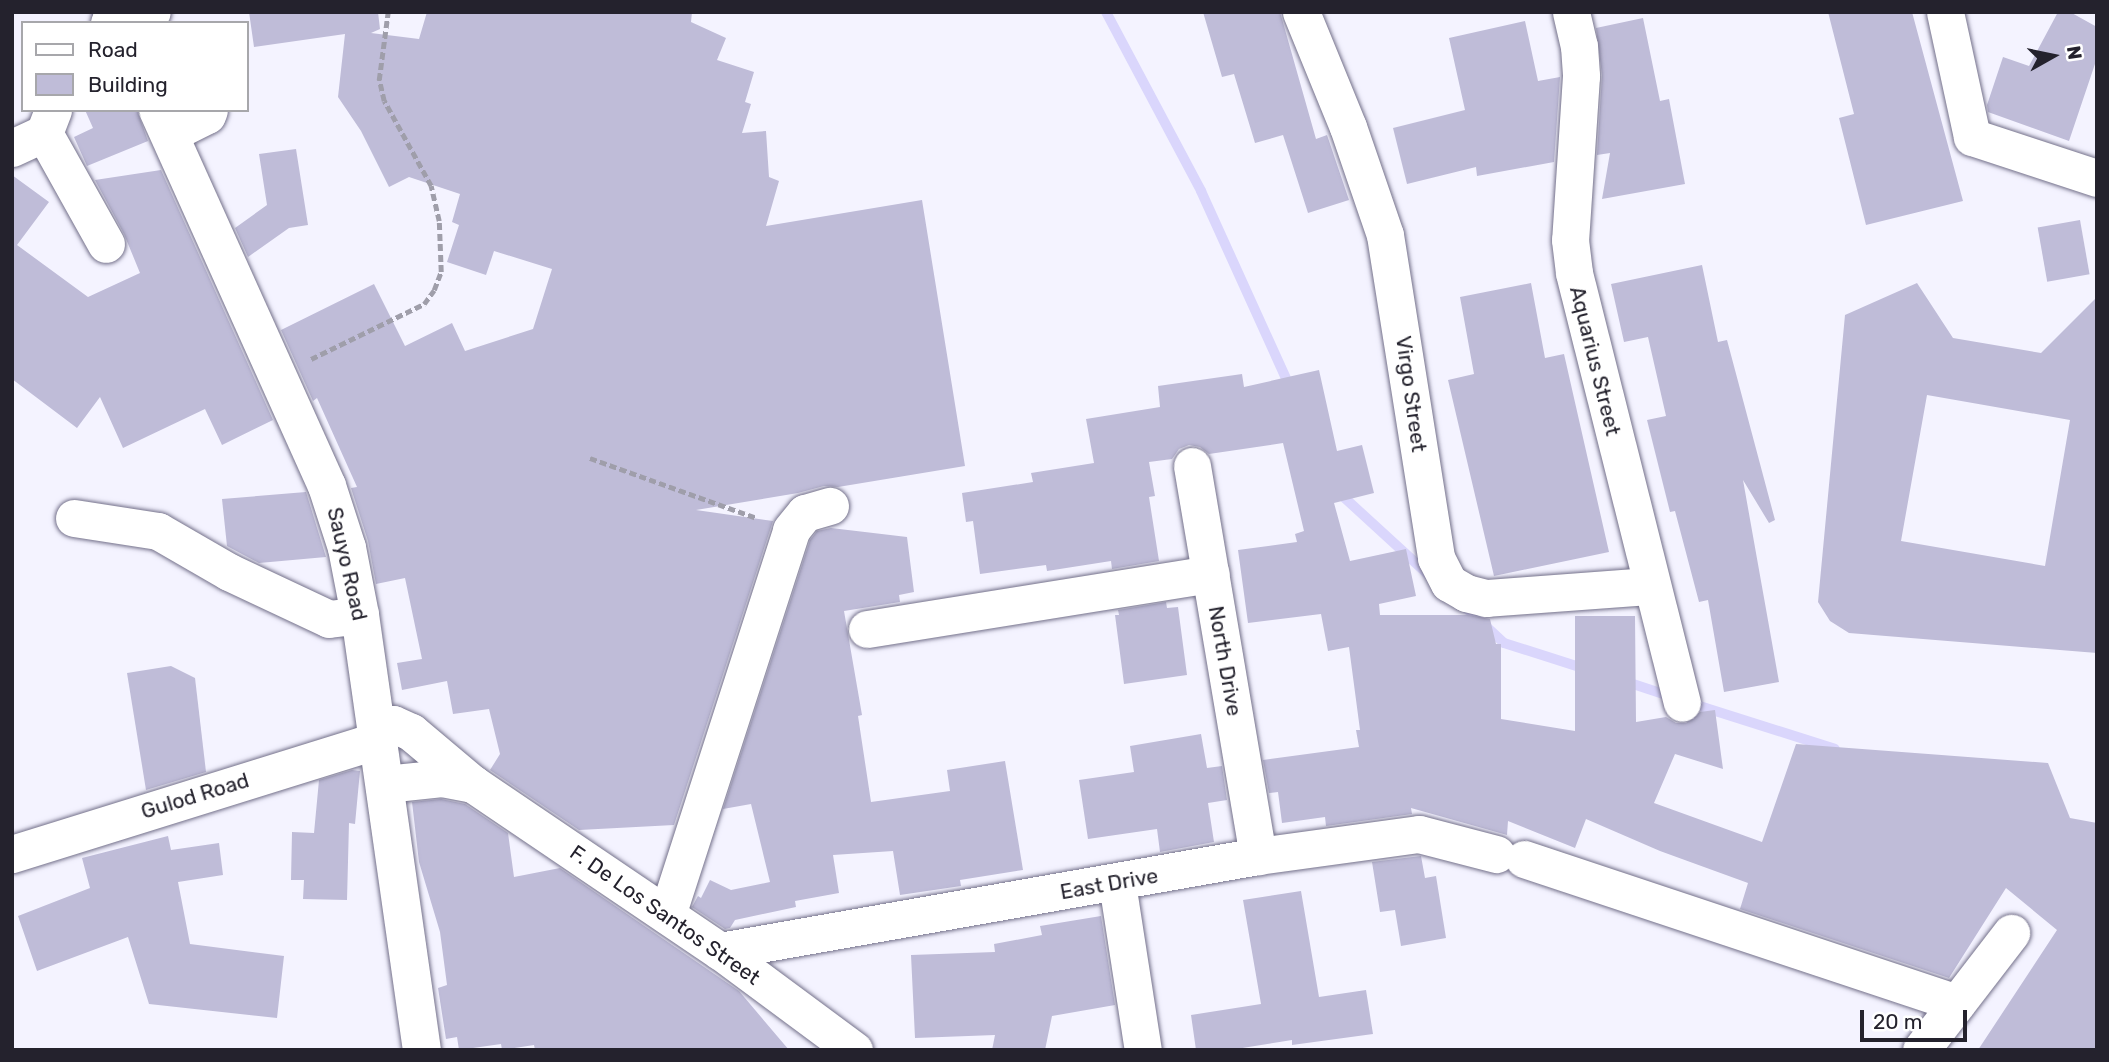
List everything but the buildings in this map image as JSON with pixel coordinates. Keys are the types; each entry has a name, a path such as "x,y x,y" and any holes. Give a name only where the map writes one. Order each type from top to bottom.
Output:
{"main road":[{"name":"Sauyo Road","path":"163,122 327,486 347,548 360,615 422,1050"}],"street":[{"name":"Virgo Street","path":"1301,12 1349,127 1385,235 1436,558 1449,583 1486,598 1651,586"},
{"name":"Aquarius Street","path":"1571,12 1579,46 1581,76 1570,240 1574,273 1682,703"},
{"path":"1945,12 1972,137 2097,178"},
{"path":"163,122 207,115 208,112"},
{"path":"36,131 106,244"},
{"name":"North Drive","path":"1192,466 1258,856"},
{"path":"667,915 790,530 805,513 830,506"},
{"path":"74,518 158,531 229,572 329,619 360,615"},
{"path":"867,629 1211,574"},
{"name":"F. De Los Santos Street","path":"377,732 393,724 411,732 473,784 720,951 853,1050"},
{"name":"Gulod Road","path":"12,854 377,732"},
{"name":"F. De Los Santos Street","path":"385,784 442,778 473,784"},
{"name":"East Drive","path":"720,951 1258,856 1419,834 1510,856 1957,1003"},
{"path":"1117,883 1143,1050"},
{"path":"1921,1050 2011,933"}],"path":[{"path":"278,374 424,304 435,290 441,272 439,221 430,186 384,102 379,79 388,12"},
{"path":"590,458 790,530"}],"waterway":[{"path":"1106,12 1201,191 1291,389"},
{"path":"1336,490 1430,576"},
{"path":"1463,605 1504,643 1589,670"},
{"path":"1624,681 1672,697"},
{"path":"1687,702 1835,749"}]}
